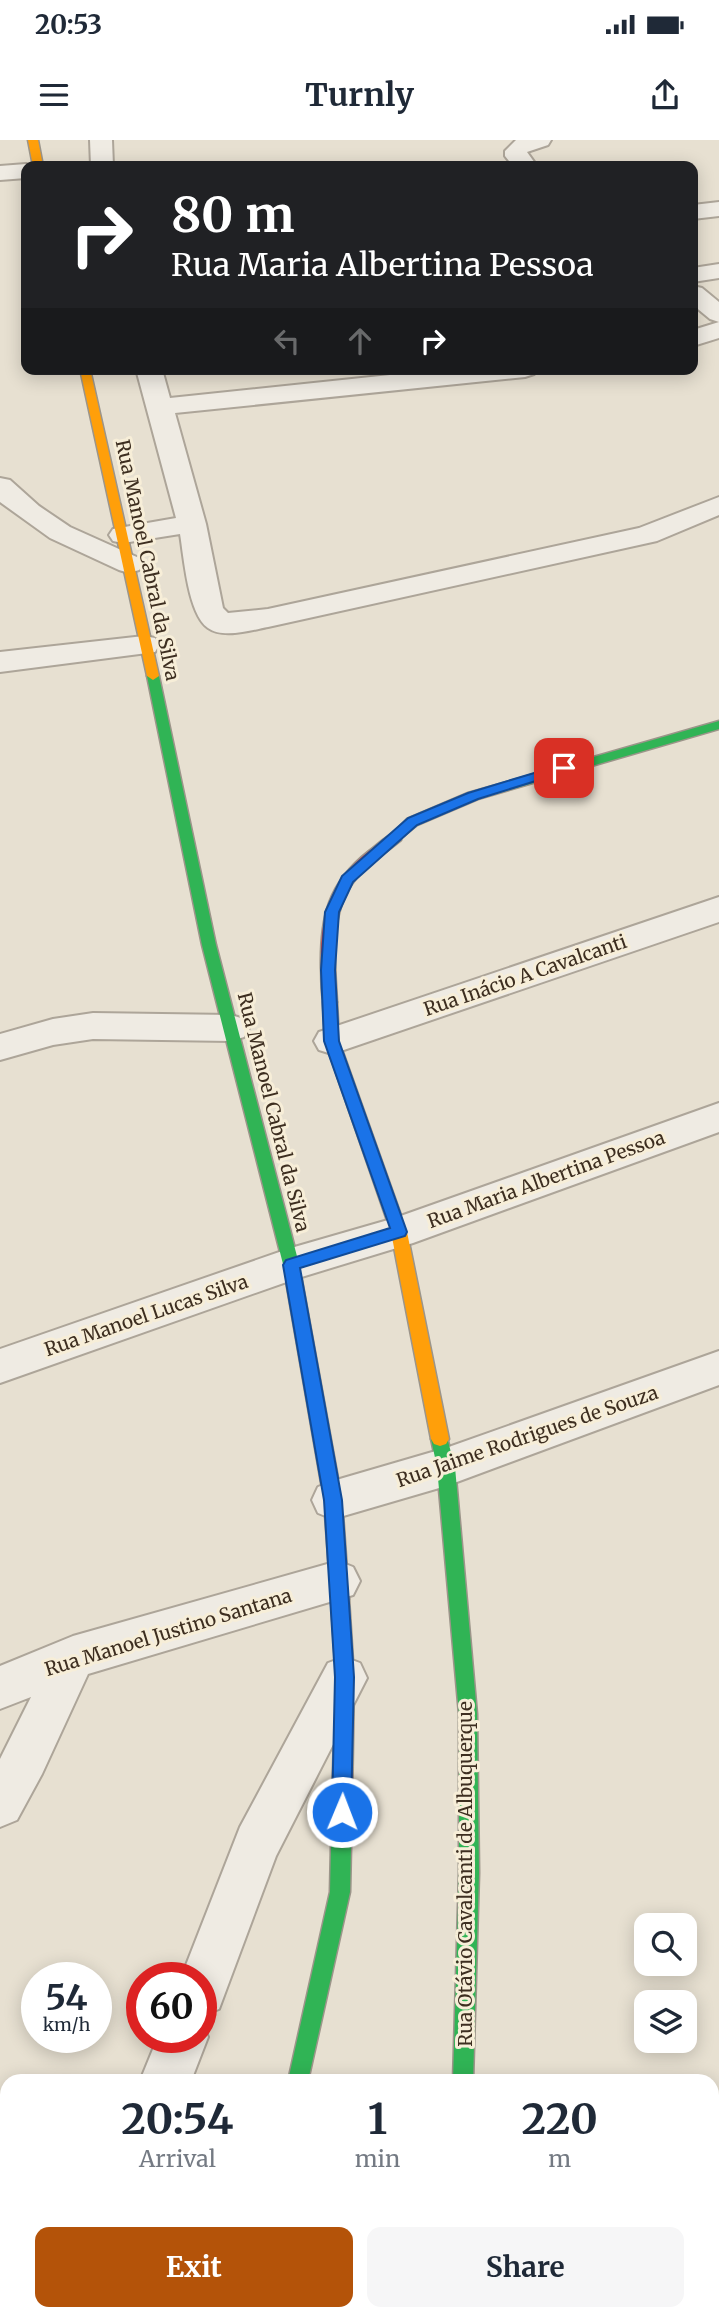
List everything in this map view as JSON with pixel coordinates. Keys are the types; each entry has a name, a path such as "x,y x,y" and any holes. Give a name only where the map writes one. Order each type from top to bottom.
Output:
{"main road":[{"path":"33,140 37,161"},
{"name":"Rua Manoel Cabral da Silva","path":"86,375 124,535 209,945 291,1265 333,1500 345,1677 340,1892 300,2074"},
{"name":"Rua Otávio Cavalcanti de Albuquerque","path":"463,2074 469,1873 468,1714 446,1467 399,1232 332,1041 328,970 332,912 347,880 383,845 412,822 473,796 719,725"}],"street":[{"path":"101,140 102,161"},
{"path":"521,161 516,156 520,146 540,140"},
{"path":"0,173 21,171"},
{"path":"698,211 719,209"},
{"path":"698,274 719,271"},
{"path":"698,297 719,314"},
{"path":"698,336 719,330"},
{"path":"150,375 192,524 209,609 219,622 242,623 647,535 719,505"},
{"path":"158,407 467,375"},
{"path":"0,486 37,521 74,542 129,564"},
{"path":"124,535 192,524"},
{"path":"0,662 145,645"},
{"name":"Rua Inácio A Cavalcanti","path":"332,1041 719,909"},
{"path":"0,1047 53,1032 93,1026 231,1028"},
{"name":"Rua Maria Albertina Pessoa","path":"291,1265 399,1232 719,1117"},
{"name":"Rua Manoel Lucas Silva","path":"0,1366 291,1265"},
{"name":"Rua Jaime Rodrigues de Souza","path":"333,1500 446,1467 719,1368"},
{"name":"Rua Manoel Justino Santana","path":"0,1688 73,1657 338,1581"},
{"path":"0,1804 26,1758 73,1657"},
{"path":"212,1962 257,1844 345,1677"},
{"path":"168,2074 176,2053"}],"traffic: fast":[{"path":"153,676 209,945 291,1264 333,1500 340,1599"},
{"path":"396,837 412,822 473,796 719,725"},
{"path":"440,1439 446,1467 468,1714 469,1873 463,2074"},
{"path":"300,2074 340,1892 342,1801"}],"traffic: slow":[{"path":"33,140 37,161"},
{"path":"86,375 153,676"},
{"path":"330,1002 332,1041 399,1232 440,1439"}],"traffic: jam":[{"path":"330,1002 329,939 339,893 358,868 396,837"},
{"path":"340,1599 345,1677 342,1801"}],"route":[{"path":"342,1812 345,1677 333,1500 291,1265 399,1232 332,1041 328,970 332,912 347,880 383,845 412,822 473,796 564,768"}]}
